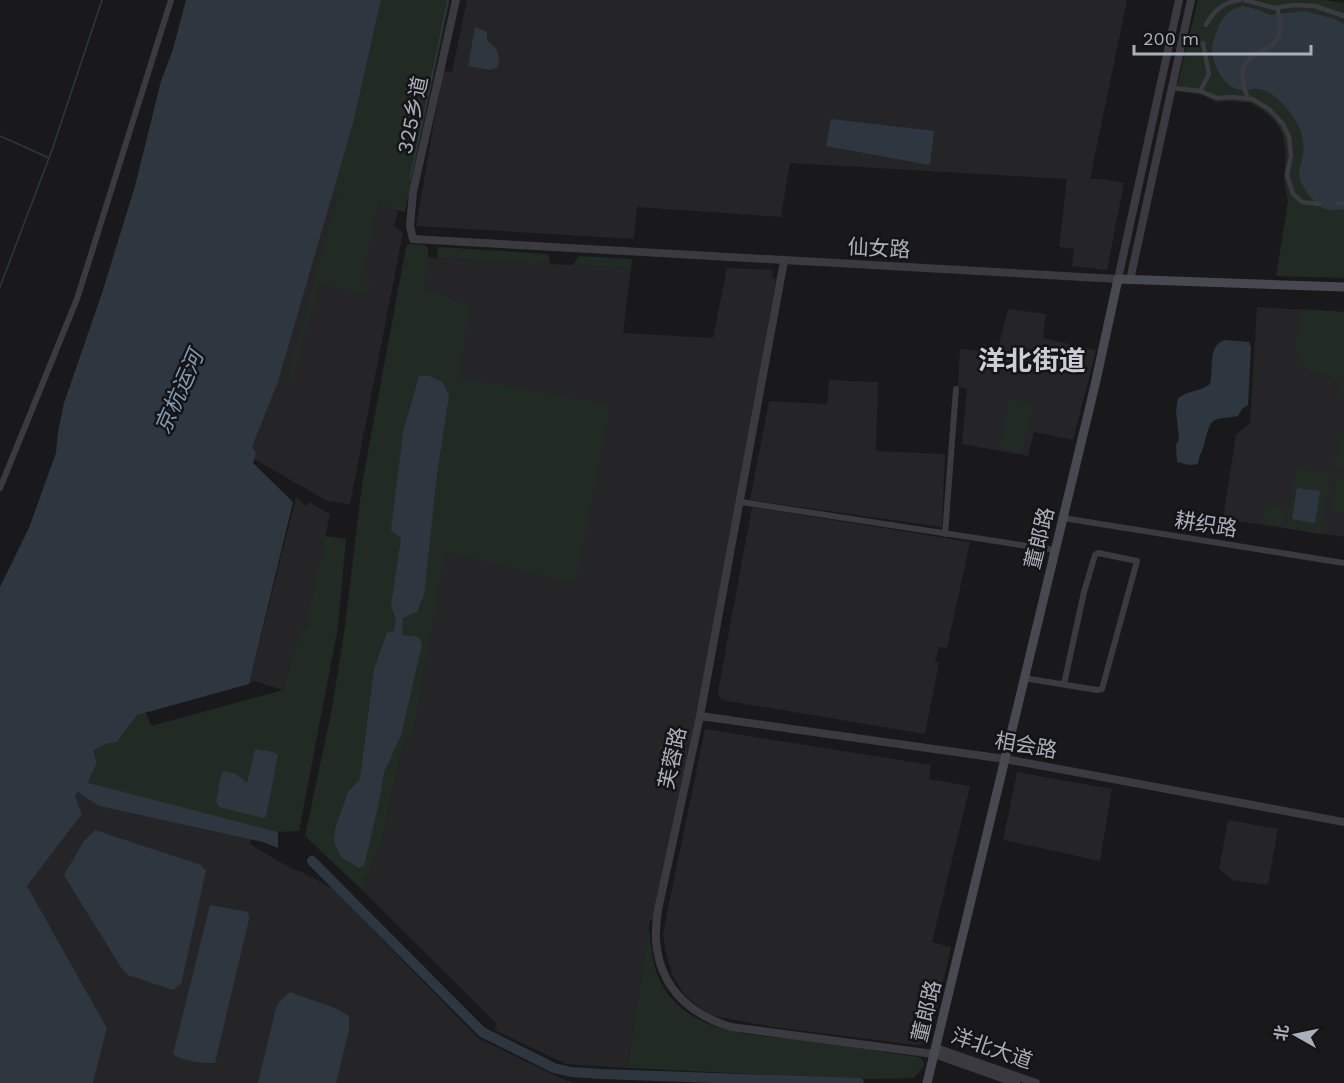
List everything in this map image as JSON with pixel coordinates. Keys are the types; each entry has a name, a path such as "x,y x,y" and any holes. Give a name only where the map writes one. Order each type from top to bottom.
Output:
{"main road":[{"name":"仙女路","path":"1118,279 1344,287"},
{"name":"董郎路","path":"927,1083 1118,279"}],"street":[{"path":"0,488 77,299 171,0"},
{"name":"325乡道","path":"413,238 410,209 413,192 456,0"},
{"name":"董郎路","path":"1118,279 1179,0"},
{"path":"1130,280 1191,0"},
{"path":"1206,26 1218,9 1232,1 1240,0"},
{"path":"1245,0 1277,10 1305,5 1328,9 1344,16"},
{"path":"1248,99 1242,80 1245,64 1252,56 1269,47 1276,40 1281,30 1277,10"},
{"path":"1200,92 1209,74 1203,43"},
{"path":"1172,88 1200,92 1217,98 1248,99 1269,109 1283,124 1289,137 1291,151 1287,175 1290,187 1296,198 1302,202 1318,205"},
{"path":"1337,203 1344,203"},
{"name":"仙女路","path":"413,238 1118,279"},
{"name":"芙蓉路","path":"784,261 700,716 656,922 656,951 662,970 674,991 691,1009 712,1021 731,1027 935,1051"},
{"path":"945,534 956,389"},
{"path":"741,502 1054,550"},
{"name":"耕织路","path":"1063,518 1344,563"},
{"path":"1024,678 1100,690 1104,687 1137,561 1098,553 1095,555 1084,592 1064,684"},
{"name":"相会路","path":"700,716 1005,759 1344,822"},
{"name":"洋北大道","path":"935,1051 1016,1083"},
{"name":"洋北大道","path":"935,1051 1036,1083"}],"shaded area":[{"path":"381,0 450,0 405,212 378,206 361,280 370,283 368,294 320,284 292,379 287,377 338,196 332,194 354,120"},
{"path":"467,0 1127,0 1090,179 1124,183 1107,270 1072,266 1074,249 1059,247 1067,179 790,163 781,217 637,207 634,239 416,226 443,71 452,72"},
{"path":"1198,0 1325,0 1344,3 1344,278 1276,276 1288,201 1284,179 1286,151 1282,132 1274,120 1251,103 1216,102 1202,95 1176,91"},
{"path":"332,194 398,211 394,226 403,233 350,504 327,501 254,459 256,453 252,447 278,382"},
{"path":"409,244 424,245 428,248 424,291 445,295 452,301 470,303 459,378 610,405 575,583 445,552 414,730 403,746 380,848 361,889 305,836 332,708 345,626 362,484 406,247"},
{"path":"438,248 548,254 550,264 437,258"},
{"path":"579,256 632,259 631,268 573,265"},
{"path":"415,257 631,268 623,333 713,338 727,268 773,270 772,277 776,279 738,500 695,723 654,921 650,920 627,1068 566,1064 495,1030 496,1023 361,889 380,848 403,746 414,730 444,552 610,406 392,366"},
{"path":"1257,307 1344,312 1344,537 1223,519 1236,435 1250,423"},
{"path":"1008,309 1046,314 1043,338 1096,350 1073,440 1034,432 1028,456 962,444 967,389 958,387 960,349 997,352"},
{"path":"1302,309 1344,312 1344,394 1340,395 1339,384 1335,378 1314,372 1301,362 1295,344"},
{"path":"829,380 878,382 876,451 945,454 942,527 750,500 769,401 827,404"},
{"path":"1010,398 1034,404 1022,453 999,448"},
{"path":"1344,433 1344,466 1334,466 1333,461 1337,457 1338,434"},
{"path":"1297,468 1330,474 1320,534 1285,528"},
{"path":"1338,475 1344,476 1344,513 1331,511"},
{"path":"296,497 306,506 309,502 330,514 305,631 300,631 283,690 254,681 249,684"},
{"path":"1265,504 1286,508 1283,526 1262,523"},
{"path":"752,507 970,542 947,648 939,647 935,662 939,663 925,734 720,698 718,691"},
{"path":"325,536 346,539 338,627 299,831 278,832 88,784 97,762 93,751 106,744 117,742 137,715 146,712 151,726 283,690 300,630 305,630"},
{"path":"705,729 931,765 929,779 970,786 932,942 951,947 930,1038 926,1043 916,1045 773,1027 719,1017 708,1014 684,994 673,976 665,950 663,933"},
{"path":"1017,772 1112,789 1100,861 1003,840"},
{"path":"79,792 99,806 251,839 250,844 292,869 332,888 478,1038 574,1083 93,1083 107,1028 27,886 82,814 75,796"},
{"path":"1228,820 1278,829 1268,885 1232,880 1219,869"},
{"path":"649,927 656,971 662,985 675,1002 691,1015 730,1031 751,1035 828,1043 919,1057 924,1066 914,1078 863,1079 627,1068"}],"water":[{"name":"京杭运河","path":"186,0 381,0 354,120 278,382 252,447 256,453 253,463 293,502 249,684 137,715 117,742 106,744 93,751 97,762 88,783 278,832 278,848 263,842 99,806 78,792 75,796 82,814 27,886 107,1028 93,1083 0,1083 0,587 29,528 56,453 64,403 102,293 135,186 161,81 173,49"},
{"path":"1242,6 1270,15 1305,11 1335,19 1344,24 1344,209 1330,210 1322,207 1305,190 1299,174 1303,138 1295,120 1285,106 1263,90 1235,89 1225,81 1217,69 1212,50 1218,29 1228,13"},
{"path":"475,27 487,32 487,41 496,48 499,57 498,67 490,70 468,66"},
{"path":"831,119 934,131 930,165 826,146"},
{"path":"1225,340 1249,342 1251,347 1248,405 1238,416 1215,420 1212,423 1198,464 1177,462 1178,398 1210,384 1213,352 1219,343"},
{"path":"419,376 430,376 442,382 449,395 437,475 424,595 417,612 403,618 402,635 419,637 422,645 401,735 384,773 367,854 364,865 359,868 341,857 334,842 335,829 348,792 360,779 374,669 387,633 394,631 396,619 391,606 401,538 391,530 403,432"},
{"path":"1297,488 1320,491 1315,523 1292,519"},
{"path":"255,749 278,755 266,817 263,818 219,807 216,802 221,775 224,771 236,774 247,783"},
{"path":"95,830 201,865 206,871 181,984 173,990 128,975 122,969 64,875 84,841"},
{"path":"210,905 248,912 249,919 215,1063 188,1060 173,1054"},
{"path":"290,992 337,1009 349,1016 349,1030 336,1083 258,1083 276,1008"}],"waterway":[{"path":"0,287 52,150 102,0"},
{"path":"410,179 448,0"},
{"path":"0,136 49,158"},
{"path":"312,861 482,1032 554,1068 571,1072 601,1074 859,1083"}],"district":[{"name":"洋北街道","path":"1032,361"}]}
